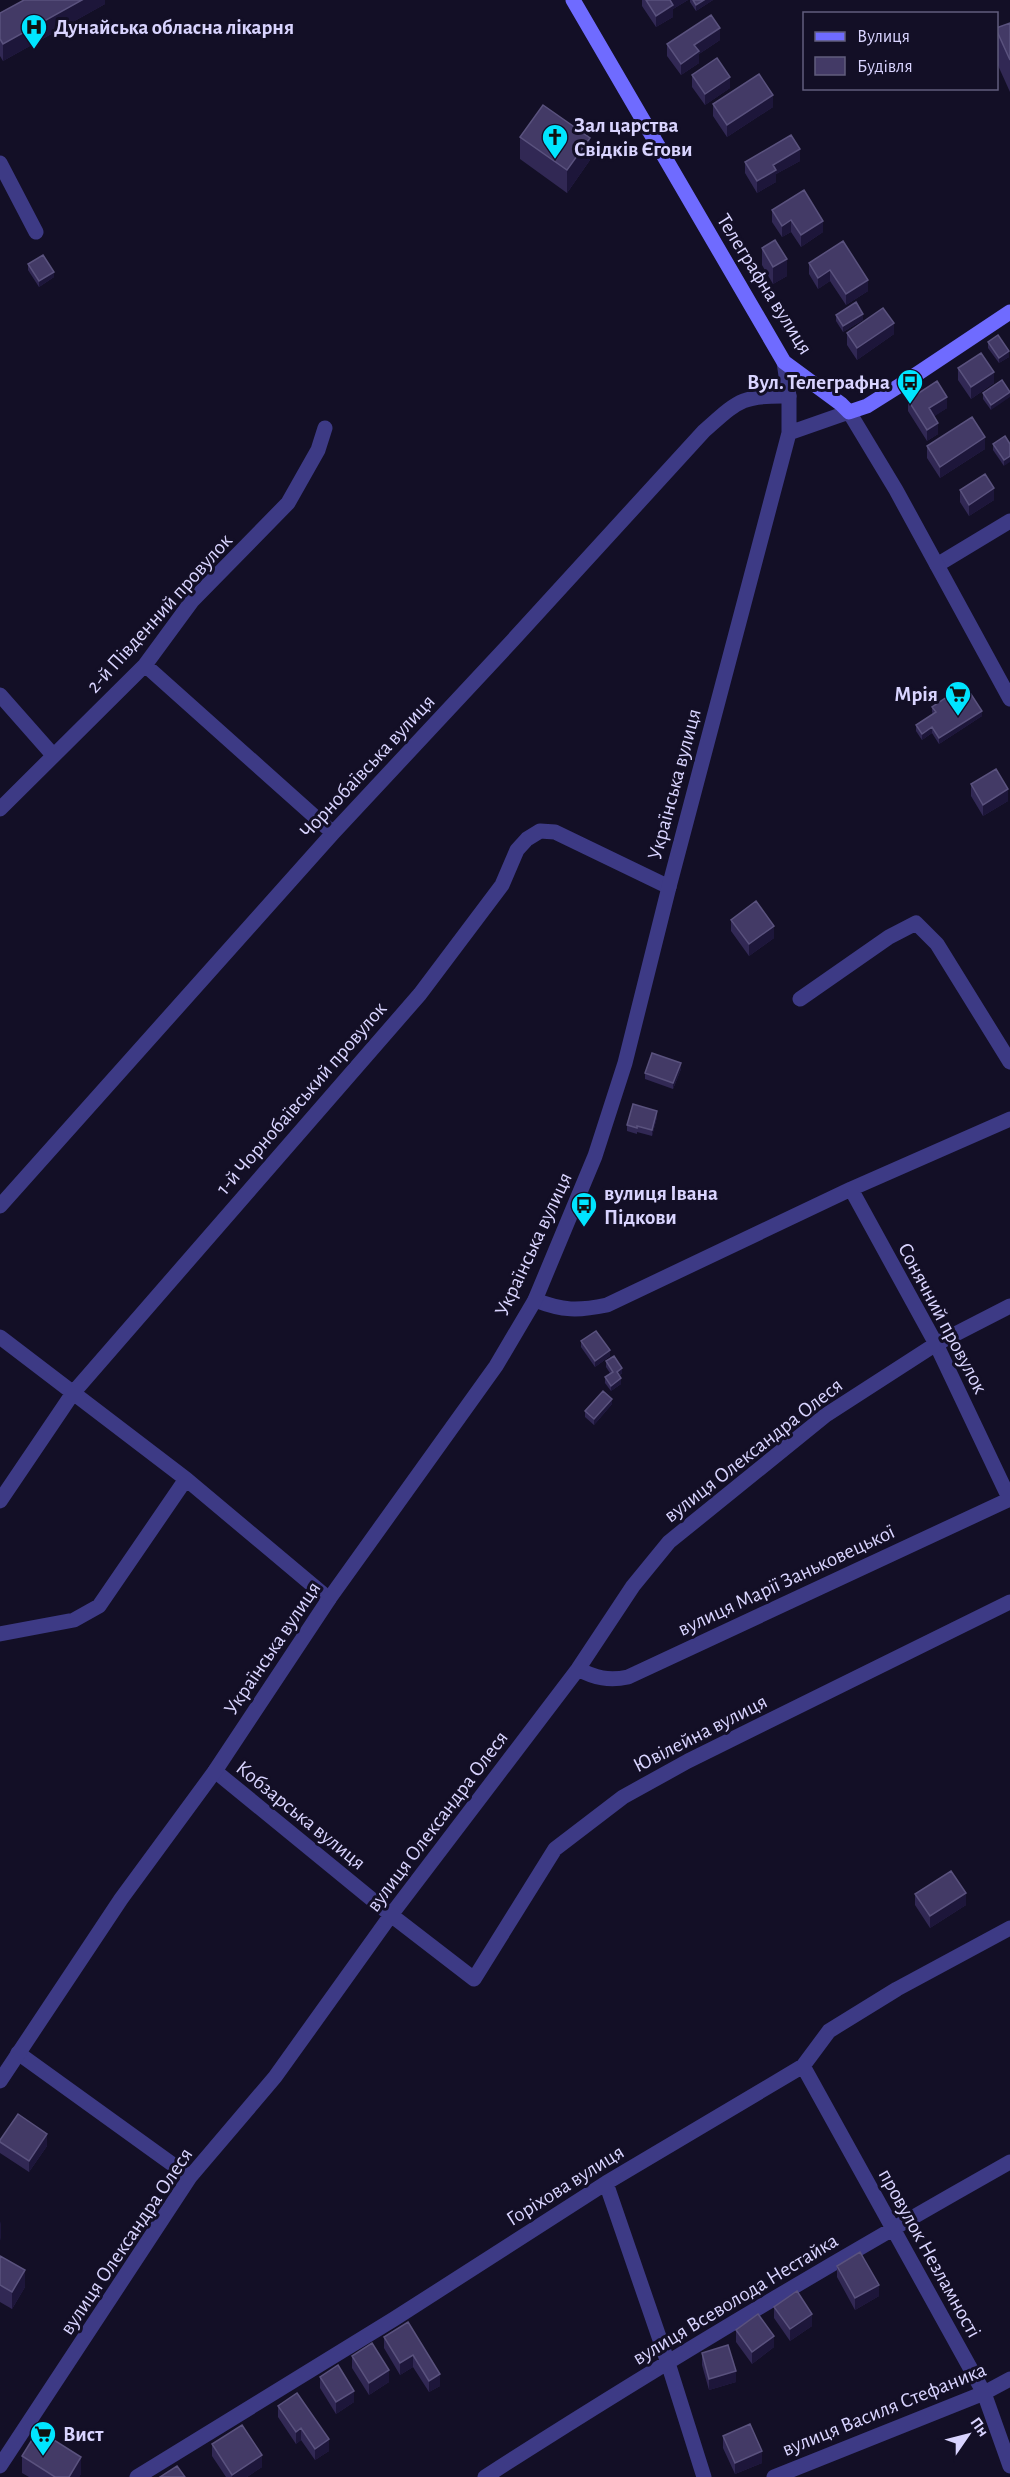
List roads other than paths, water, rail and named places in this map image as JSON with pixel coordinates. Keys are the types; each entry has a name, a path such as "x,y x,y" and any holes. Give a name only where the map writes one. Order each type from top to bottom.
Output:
{"main road":[{"name":"Телеграфна вулиця","path":"573,0 784,362 849,412"},
{"path":"849,412 867,406 894,390 1010,312"}],"street":[{"path":"0,164 36,232"},
{"name":"Українська вулиця","path":"0,2081 120,1899 215,1771 329,1599 496,1366 536,1300 596,1155 625,1063 789,433 789,396 784,362"},
{"name":"Чорнобаївська вулиця","path":"0,1206 333,833 704,431 734,405 750,397 789,396"},
{"path":"789,433 849,412"},
{"name":"Телеграфна вулиця","path":"849,412 874,451 1010,699"},
{"name":"2-й Південний провулок","path":"0,808 145,665 192,601 288,503 318,450 325,428"},
{"path":"937,565 1010,521"},
{"path":"145,665 333,833"},
{"path":"0,695 54,755"},
{"name":"1-й Чорнобаївський провулок","path":"0,1501 73,1393 420,994 502,885 517,850 527,839 540,831 555,832 669,887"},
{"path":"800,999 890,937 916,923 937,944 1010,1062"},
{"path":"536,1300 556,1308 581,1311 608,1305 851,1190 1010,1119"},
{"name":"Сонячний провулок","path":"851,1190 936,1344 1010,1499"},
{"name":"вулиця Олександра Олеся","path":"0,2466 190,2177 275,2077 391,1915 578,1669 633,1586 669,1542 826,1415 936,1344 1010,1306"},
{"path":"0,1337 186,1479 329,1599"},
{"path":"0,1634 75,1620 99,1606 186,1479"},
{"name":"вулиця Марії Заньковецької","path":"578,1669 591,1676 611,1680 628,1677 1010,1499"},
{"name":"Ювілейна вулиця","path":"474,1979 555,1849 623,1797 688,1761 1010,1602"},
{"name":"Кобзарська вулиця","path":"215,1771 391,1915 474,1979"},
{"name":"Горіхова вулиця","path":"137,2477 394,2319 606,2183 803,2066 830,2031 897,1989 1010,1928"},
{"path":"18,2053 190,2177"},
{"name":"провулок Незламності","path":"803,2066 984,2393 1010,2466"},
{"name":"вулиця Всеволода Нестайка","path":"485,2477 668,2363 892,2229 1010,2162"},
{"path":"606,2183 668,2363 704,2477"},
{"name":"вулиця Василя Стефаника","path":"774,2477 984,2393 1010,2379"}],"place":[{"name":"Дунайська обласна лікарня","path":"34,50"},
{"name":"Зал царства Свідків Єгови","path":"555,160"},
{"name":"Вул. Телеграфна","path":"910,405"},
{"name":"Мрія","path":"958,717"},
{"name":"вулиця Івана Підкови","path":"584,1228"},
{"name":"Вист","path":"43,2457"}]}
